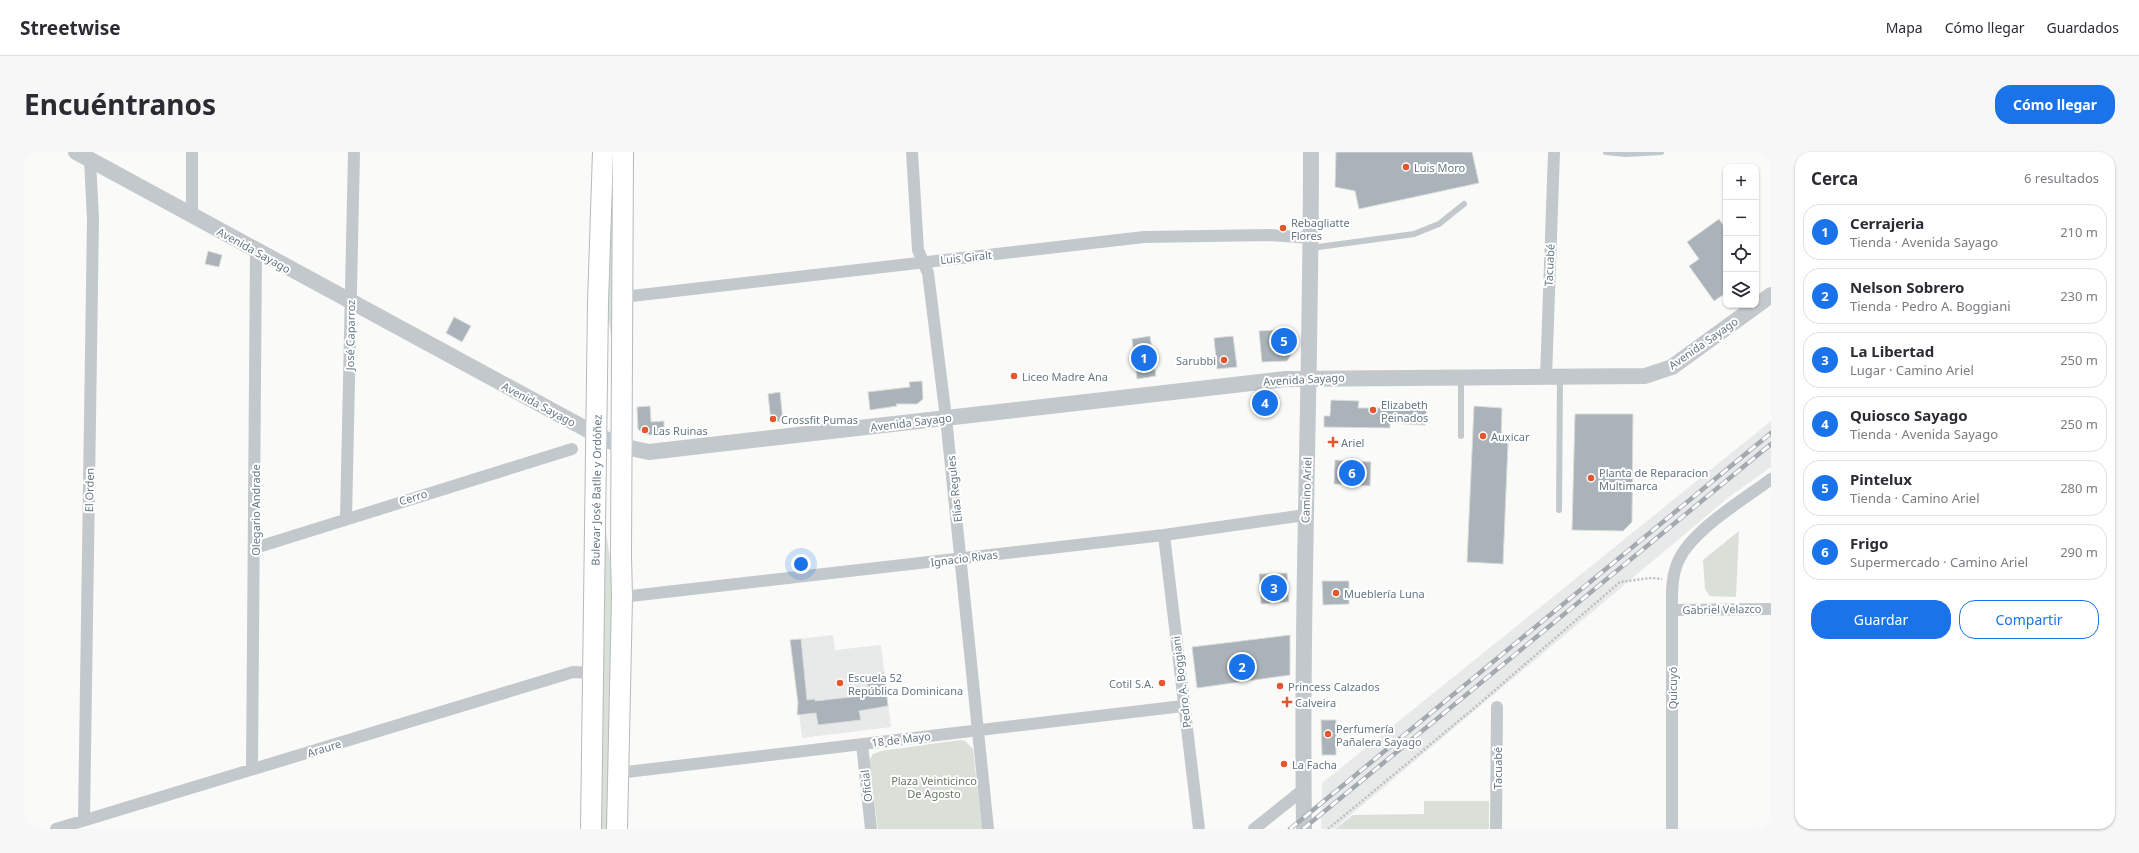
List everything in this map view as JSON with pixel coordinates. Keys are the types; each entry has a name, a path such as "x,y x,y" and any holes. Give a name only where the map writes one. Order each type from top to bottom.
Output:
{"main road":[{"name":"Bulevar José Batlle y Ordóñez","path":"591,829 592,673 603,152"},
{"path":"617,829 622,597 622,152"}],"street":[{"name":"Avenida Sayago","path":"76,152 597,435 621,446 649,452 1206,387 1310,377 1634,377 1658,373 1672,366 1771,295"},
{"path":"192,152 192,215"},
{"name":"José Caparroz","path":"346,518 354,152"},
{"name":"Elías Regules","path":"912,152 918,250 928,273 946,418 988,829"},
{"name":"Camino Ariel","path":"1304,829 1305,515 1310,377 1311,152"},
{"name":"Tacuabé","path":"1553,378 1554,152"},
{"name":"El Orden","path":"84,820 93,219 90,160"},
{"name":"Luis Giralt","path":"623,297 923,261 1144,237 1270,235 1311,243"},
{"name":"Olegario Andrade","path":"252,770 255,548 256,251"},
{"name":"Cerro","path":"255,548 346,518 572,449"},
{"name":"Quicuyó","path":"1672,829 1672,610 1673,580 1676,567 1685,549 1699,534 1771,479"},
{"name":"Ignacio Rivas","path":"622,597 1164,534 1305,515"},
{"name":"Pedro A. Boggiani","path":"1164,534 1183,706 1199,829"},
{"name":"Gabriel Velazco","path":"1672,610 1771,608"},
{"name":"Araure","path":"56,829 573,672 592,673"},
{"name":"18 de Mayo","path":"618,772 636,772 1183,706"},
{"name":"Tacuabé","path":"1496,829 1497,706"},
{"name":"Oficial","path":"862,744 871,829"},
{"path":"1254,829 1304,789"}],"lane":[{"path":"1606,152 1626,154 1661,152"},
{"path":"1311,243 1414,234 1440,224 1464,204"},
{"path":"1461,378 1461,436"},
{"name":"Tacuabé","path":"1553,378 1559,510"}],"path":[{"path":"1328,829 1479,704 1620,582 1652,578 1673,580"}],"shaded area":[{"path":"1771,421 1771,467 1729,497 1334,829 1321,829 1322,783"},
{"name":"Escuela 52 República Dominicana","path":"833,635 835,650 881,645 891,727 802,738 790,640"}],"green space":[{"path":"608,152 613,152 615,259 613,348 606,301"},
{"path":"605,472 606,532 613,579 610,829 601,829"},
{"path":"1739,531 1736,597 1710,596 1705,589 1703,560"},
{"name":"Plaza Veinticinco De Agosto","path":"960,740 965,741 973,749 982,829 878,829 869,761 873,754 881,751"},
{"path":"1424,801 1489,801 1489,829 1335,829 1353,815 1424,814"}],"building":[{"name":"Luis Moro","path":"1336,152 1472,152 1479,183 1359,209 1355,191 1335,187"},
{"path":"1719,219 1723,225 1723,295 1714,301 1689,266 1699,259 1687,242"},
{"path":"208,251 222,255 219,267 205,264"},
{"path":"454,317 471,326 462,342 446,333"},
{"path":"1292,329 1293,352 1287,361 1262,362 1259,331"},
{"path":"1150,336 1156,376 1137,379 1132,339"},
{"path":"1233,336 1237,367 1217,369 1214,338"},
{"path":"922,381 923,399 917,404 896,404 897,406 870,410 868,392 910,387 909,382"},
{"path":"780,392 783,421 771,422 768,394"},
{"path":"1331,400 1359,401 1358,408 1405,408 1406,403 1427,404 1425,425 1390,423 1390,428 1324,427 1324,416 1330,416"},
{"path":"650,406 651,422 664,421 664,434 650,435 642,433 638,429 637,407"},
{"path":"1474,406 1502,408 1501,443 1508,443 1503,564 1467,562"},
{"path":"1575,414 1633,414 1632,522 1623,531 1572,530"},
{"path":"1335,460 1371,462 1370,486 1334,484"},
{"path":"1287,573 1289,602 1261,604 1259,574"},
{"name":"Mueblería Luna","path":"1322,581 1349,581 1349,604 1323,605"},
{"path":"1290,635 1290,675 1197,688 1192,647"},
{"path":"801,639 807,700 815,699 815,701 869,695 867,676 884,673 888,706 859,711 861,720 818,725 816,713 797,715 798,703 790,640"},
{"path":"1321,720 1336,720 1336,755 1322,755"}],"railway":[{"path":"1290,829 1771,433"},
{"path":"1303,829 1771,444"}],"place":[{"name":"Luis Moro","path":"1406,167"},
{"name":"Rebagliatte Flores","path":"1283,228"},
{"name":"Pintelux","path":"1284,341"},
{"name":"Cerrajeria","path":"1144,358"},
{"name":"Sarubbi","path":"1224,360"},
{"name":"Liceo Madre Ana","path":"1014,376"},
{"name":"Quiosco Sayago","path":"1265,403"},
{"name":"Elizabeth Peinados","path":"1373,410"},
{"name":"Crossfit Pumas","path":"773,419"},
{"name":"Las Ruinas","path":"645,430"},
{"name":"Auxicar","path":"1483,436"},
{"name":"Ariel","path":"1333,442"},
{"name":"Frigo","path":"1352,473"},
{"name":"Planta de Reparacion Multimarca","path":"1591,478"},
{"name":"La Libertad","path":"1274,588"},
{"name":"Mueblería Luna","path":"1336,593"},
{"name":"Nelson Sobrero","path":"1242,667"},
{"name":"Escuela 52 República Dominicana","path":"840,683"},
{"name":"Cotil S.A.","path":"1162,683"},
{"name":"Princess Calzados","path":"1280,686"},
{"name":"Calveira","path":"1287,702"},
{"name":"Perfumería Pañalera Sayago","path":"1328,734"},
{"name":"La Facha","path":"1284,764"}]}
